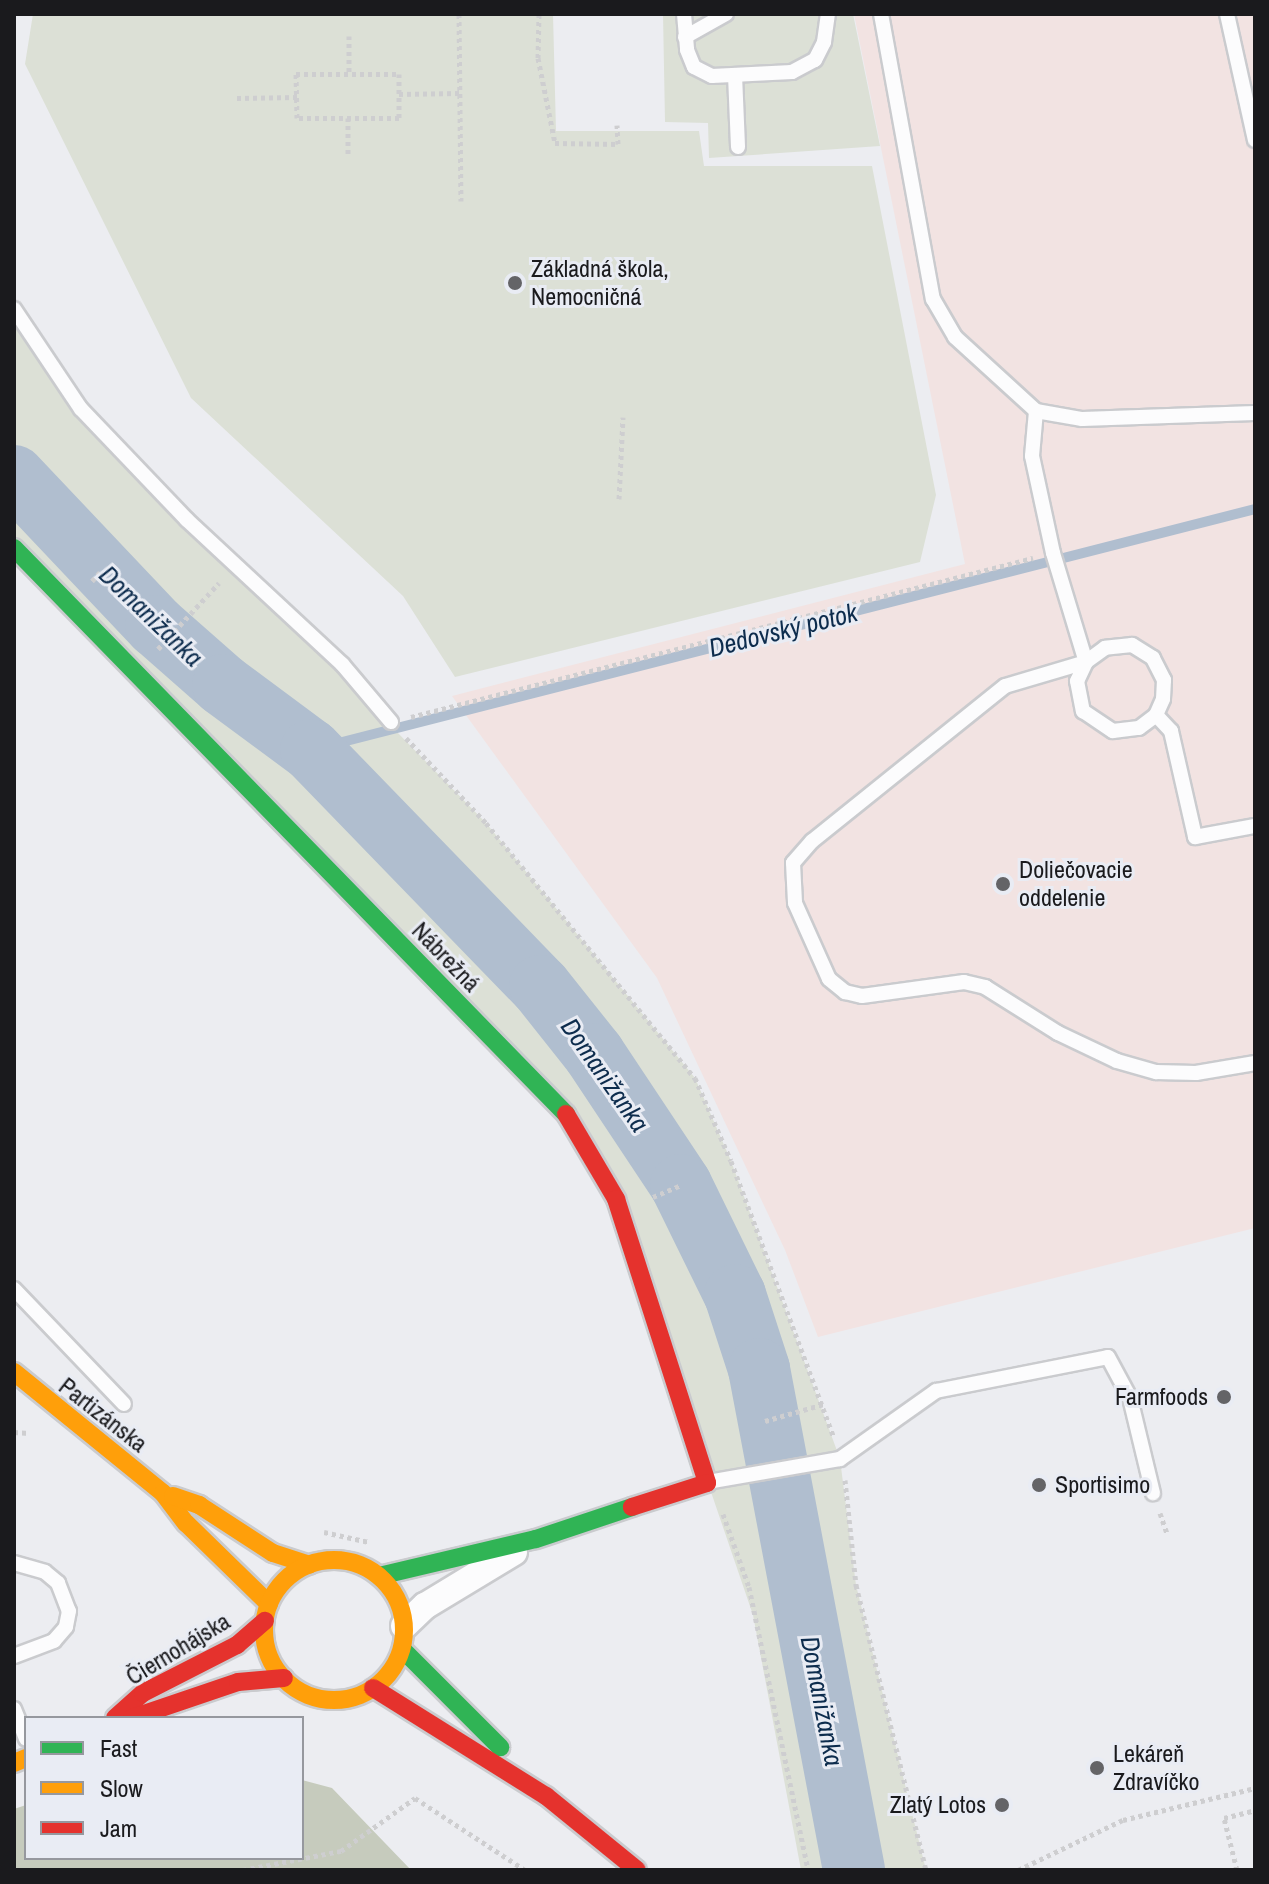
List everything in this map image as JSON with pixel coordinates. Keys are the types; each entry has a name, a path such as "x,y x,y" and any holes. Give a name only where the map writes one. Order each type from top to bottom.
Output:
{"street":[{"name":"Nábrežná","path":"14,548 575,1124 616,1199 707,1483"},
{"name":"Partizánska","path":"14,1372 163,1493 186,1523 267,1612"},
{"path":"379,1576 536,1539 707,1483"},
{"name":"Partizánska","path":"163,1493 199,1505 273,1553 309,1565"},
{"path":"536,1539 425,1606 403,1638 391,1671 373,1688 326,1700 299,1690 284,1678 269,1656 267,1612 288,1577 309,1565 350,1562 379,1576 394,1595 403,1638 546,1796"},
{"name":"Čiernohájska","path":"117,1716 143,1693 237,1645 267,1612"},
{"name":"Čiernohájska","path":"138,1716 238,1682 284,1678"},
{"path":"373,1688 546,1796 637,1870"}],"lane":[{"path":"684,14 685,37 694,67 712,76 792,72 815,60 824,42 828,14"},
{"path":"685,37 726,14"},
{"path":"1227,14 1255,140"},
{"path":"886,15 933,299 955,337 1036,411 1082,419 1255,413"},
{"path":"735,75 738,147"},
{"path":"14,309 81,409 342,664 391,722"},
{"path":"1036,411 1032,456 1053,553 1086,662 1078,697 1093,722 1113,731 1139,728 1156,715 1164,680 1153,658 1132,645 1105,648 1086,662 1005,686 987,697 823,832 793,863 795,903 829,979 845,992 862,996 964,982 985,987 1058,1033 1117,1061 1156,1072 1196,1073 1255,1063"},
{"path":"1156,715 1171,731 1195,837 1255,826"},
{"path":"14,1289 124,1404"},
{"path":"707,1483 746,1473 840,1459 936,1391 1108,1357 1130,1398 1153,1493"},
{"path":"14,1563 45,1572 58,1583 69,1611 66,1627 54,1641 14,1656"},
{"path":"14,1709 24,1734"}],"path":[{"path":"459,14 461,201"},
{"path":"539,14 538,58 555,143 618,144 617,125"},
{"path":"349,36 349,74"},
{"path":"296,74 349,74 399,74 399,118 297,118 296,74"},
{"path":"399,94 460,93"},
{"path":"237,98 297,97"},
{"path":"348,118 348,155"},
{"path":"619,499 623,417"},
{"path":"926,1870 856,1585 840,1459 824,1404 695,1078 486,823 391,722 1053,553"},
{"path":"136,673 237,564"},
{"path":"765,1421 824,1404"},
{"path":"707,1483 730,1527 749,1587 808,1870"},
{"path":"313,1534 352,1535 378,1546"},
{"path":"1018,1870 1123,1820 1255,1788"},
{"path":"304,1858 341,1851 415,1798 525,1870"},
{"path":"1237,1870 1224,1818 1255,1810"},
{"path":"243,1870 295,1860"}],"shaded area":[{"name":"Základná škola, Nemocničná","path":"33,14 553,14 556,131 699,131 704,166 872,166 936,495 920,562 455,677 403,596 191,398 25,64"},
{"path":"663,14 853,14 880,146 709,158 708,123 665,122"},
{"path":"854,14 1255,14 1255,1228 818,1337 785,1250 657,978 452,696 965,564"},
{"path":"14,309 81,409 486,823 695,1078 731,1161 840,1459 856,1585 926,1870 801,1870 753,1615 597,1158 14,548"},
{"path":"304,1781 332,1788 411,1870 14,1870 14,1809 24,1806 24,1860 304,1860"}],"waterway":[{"name":"Domanižanka","path":"14,476 156,626 223,685 311,750 540,986 594,1054 681,1185 735,1295 759,1369 854,1870"},
{"name":"Dedovský potok","path":"311,750 1255,509"}],"traffic: fast":[{"path":"14,548 566,1114"},
{"path":"379,1576 536,1539 632,1507"},
{"path":"402,1649 500,1747"}],"traffic: slow":[{"path":"14,1372 163,1493 186,1523 269,1604"},
{"path":"173,1496 199,1505 273,1553 309,1565"},
{"path":"334,1560 361,1566 383,1581 398,1603 404,1630 398,1657 383,1679 361,1694 334,1700 307,1694 285,1679 270,1657 264,1630 270,1603 285,1581 307,1566 334,1560"},
{"path":"14,1763 24,1759"}],"traffic: jam":[{"path":"566,1114 616,1199 707,1483 632,1507"},
{"path":"117,1716 143,1693 237,1645 265,1621"},
{"path":"138,1716 238,1682 284,1678"},
{"path":"373,1688 546,1796 637,1870"}],"place":[{"name":"Základná škola, Nemocničná","path":"515,283"},
{"name":"Doliečovacie oddelenie","path":"1003,884"},
{"name":"Farmfoods","path":"1224,1397"},
{"name":"Sportisimo","path":"1039,1485"},
{"name":"Lekáreň Zdravíčko","path":"1097,1768"},
{"name":"Zlatý Lotos","path":"1002,1805"}]}
